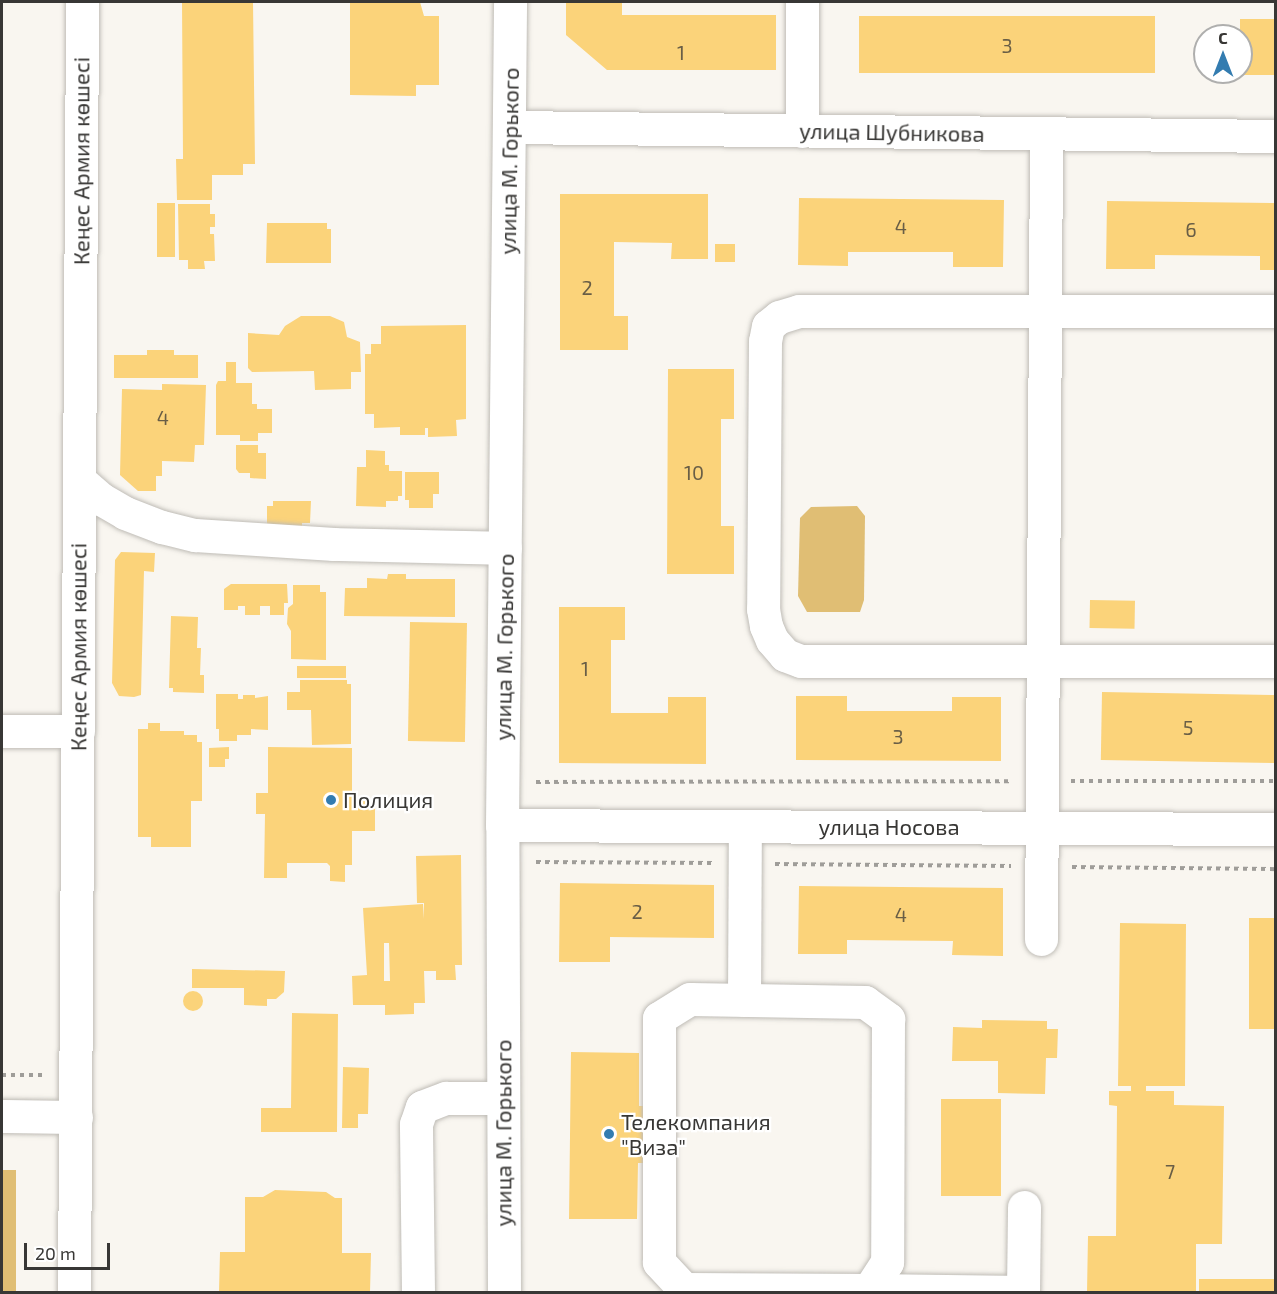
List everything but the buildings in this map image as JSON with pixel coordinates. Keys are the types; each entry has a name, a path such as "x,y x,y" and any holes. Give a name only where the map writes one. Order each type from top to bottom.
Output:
{"street":[{"name":"Кеңес Армия көшесі","path":"74,1293 82,2"},
{"name":"улица М. Горького","path":"504,1293 502,825 510,2"},
{"path":"802,2 802,131"},
{"name":"улица Шубникова","path":"509,127 1275,136"},
{"path":"1041,939 1047,134"},
{"path":"1275,311 799,311 778,317 768,326 765,341 763,609 766,626 772,640 785,655 801,661 1275,661"},
{"path":"79,480 101,499 125,513 162,527 195,535 334,544 505,548"},
{"path":"2,731 78,731"},
{"name":"улица Носова","path":"502,825 1275,829"},
{"path":"744,1000 745,826"},
{"path":"869,1290 888,1262 888,1019 865,1002 690,999 659,1018 659,1262 684,1289 1023,1292 1024,1207"},
{"path":"418,1293 416,1124 422,1107 447,1098 503,1098"},
{"path":"2,1116 76,1117"}],"path":[{"path":"536,782 1275,781"},
{"path":"536,862 1275,869"},
{"path":"2,1075 49,1075"}],"shaded area":[{"path":"857,506 865,516 864,600 860,612 807,612 798,596 800,518 811,507"},
{"path":"2,1170 16,1170 16,1292 2,1292"}],"place":[{"name":"Полиция","path":"331,800"},
{"name":"Телекомпания \"Виза\"","path":"609,1134"}]}
